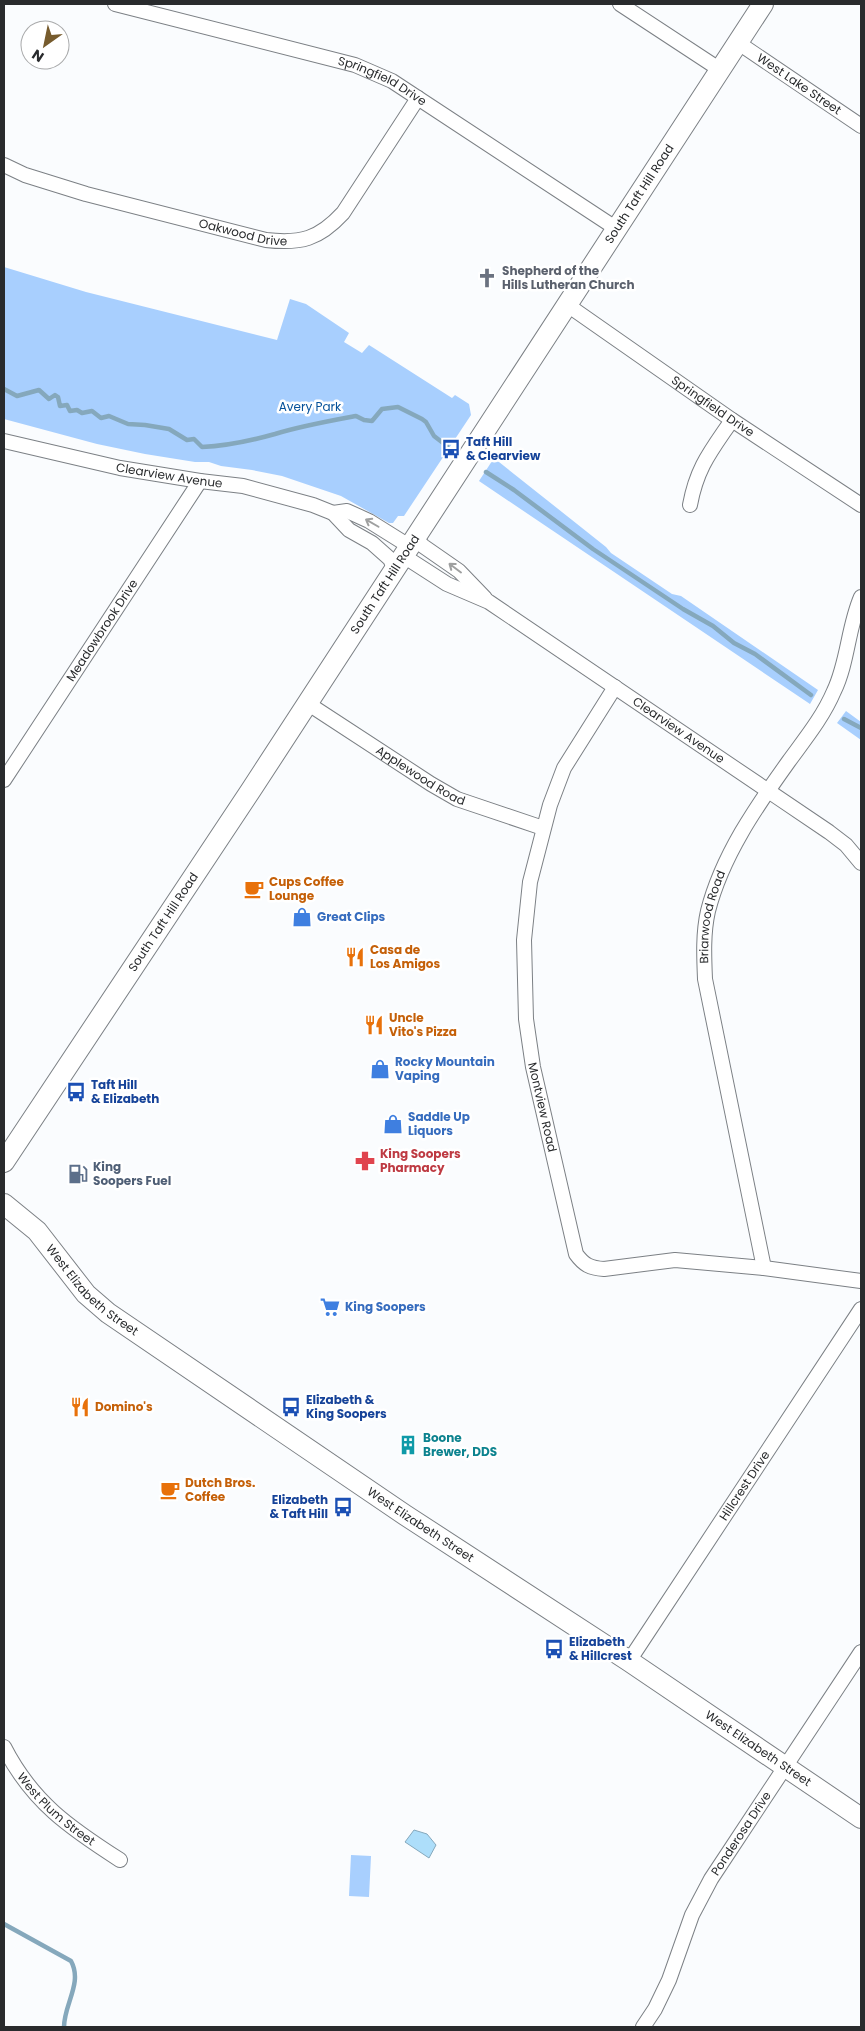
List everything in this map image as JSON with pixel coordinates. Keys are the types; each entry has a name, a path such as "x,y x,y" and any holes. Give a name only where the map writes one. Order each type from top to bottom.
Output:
{"main road":[{"name":"South Taft Hill Road","path":"4,1162 307,703 763,4"},
{"name":"West Elizabeth Street","path":"4,1204 37,1231 86,1294 108,1314 405,1515 629,1661 861,1818"}],"street":[{"name":"Springfield Drive","path":"115,4 354,65 386,78 616,229"},
{"path":"620,4 719,69"},
{"name":"West Lake Street","path":"737,42 861,126"},
{"name":"Oakwood Drive","path":"4,164 25,175 86,194 266,240 293,242 319,234 331,226 342,213 418,98"},
{"name":"Springfield Drive","path":"566,304 732,420 861,505"},
{"path":"690,505 694,483 701,467 732,420"},
{"name":"Clearview Avenue","path":"4,441 120,468 252,488 313,505 333,513 349,530 382,551 390,559 423,546 459,570 489,602"},
{"name":"Meadowbrook Drive","path":"4,780 200,481"},
{"name":"Clearview Avenue","path":"333,513 346,511 369,521 447,584 489,602 768,790 846,845 861,863"},
{"name":"Briarwood Road","path":"764,1268 705,979 704,954 708,912 719,878 737,841 768,790 822,714 835,690 850,630 861,597"},
{"name":"Montview Road","path":"615,687 564,768 543,828 530,882 524,940 526,1019 533,1067 576,1254 583,1263 593,1269 675,1260 764,1268 861,1282"},
{"name":"Applewood Road","path":"307,703 457,799 543,828"},
{"name":"Hillcrest Drive","path":"629,1661 861,1309"},
{"name":"Ponderosa Drive","path":"643,2027 655,2009 669,1980 692,1915 702,1894 861,1652"},
{"name":"West Plum Street","path":"4,1747 40,1800 68,1826 120,1860"}],"green space":[{"name":"Avery Park","path":"4,267 86,292 277,340 290,299 306,304 349,333 344,342 362,353 369,345 452,398 455,395 469,404 471,415 404,516 398,516 393,523 389,523 341,496 282,476 221,466 209,462 195,462 145,454 97,444 4,419"},
{"path":"494,458 606,547 611,553 672,594 681,596 818,690 810,704 479,481"},
{"path":"846,711 861,722 861,740 837,723"},
{"path":"351,1855 371,1856 369,1897 349,1896"}],"shaded area":[{"path":"414,1830 427,1834 436,1845 429,1858 405,1842"}],"waterway":[{"path":"4,389 17,396 39,390 49,399 55,395 58,397 60,406 67,405 70,411 77,410 82,413 92,411 101,418 109,416 128,424 169,429 187,440 194,439 202,447 239,443 305,426 356,416 372,421 382,409 398,407 426,422 434,436 447,446"},
{"path":"486,472 514,490 593,549 683,609 713,626 734,643 755,654 811,695"},
{"path":"844,719 861,728"},
{"path":"4,1924 71,1961 75,1977 64,2027"}],"place":[{"name":"Shepherd of the Hills Lutheran Church","path":"487,278"},
{"name":"Taft Hill & Clearview","path":"451,449"},
{"name":"Cups Coffee Lounge","path":"254,889"},
{"name":"Great Clips","path":"302,917"},
{"name":"Casa de Los Amigos","path":"355,957"},
{"name":"Uncle Vito's Pizza","path":"374,1025"},
{"name":"Rocky Mountain Vaping","path":"380,1069"},
{"name":"Taft Hill & Elizabeth","path":"76,1092"},
{"name":"Saddle Up Liquors","path":"393,1124"},
{"name":"King Soopers Pharmacy","path":"365,1161"},
{"name":"King Soopers Fuel","path":"78,1174"},
{"name":"King Soopers","path":"330,1307"},
{"name":"Domino's","path":"80,1407"},
{"name":"Elizabeth & King Soopers","path":"291,1407"},
{"name":"Boone Brewer, DDS","path":"408,1445"},
{"name":"Dutch Bros. Coffee","path":"170,1490"},
{"name":"Elizabeth & Taft Hill","path":"343,1507"},
{"name":"Elizabeth & Hillcrest","path":"554,1649"}]}
